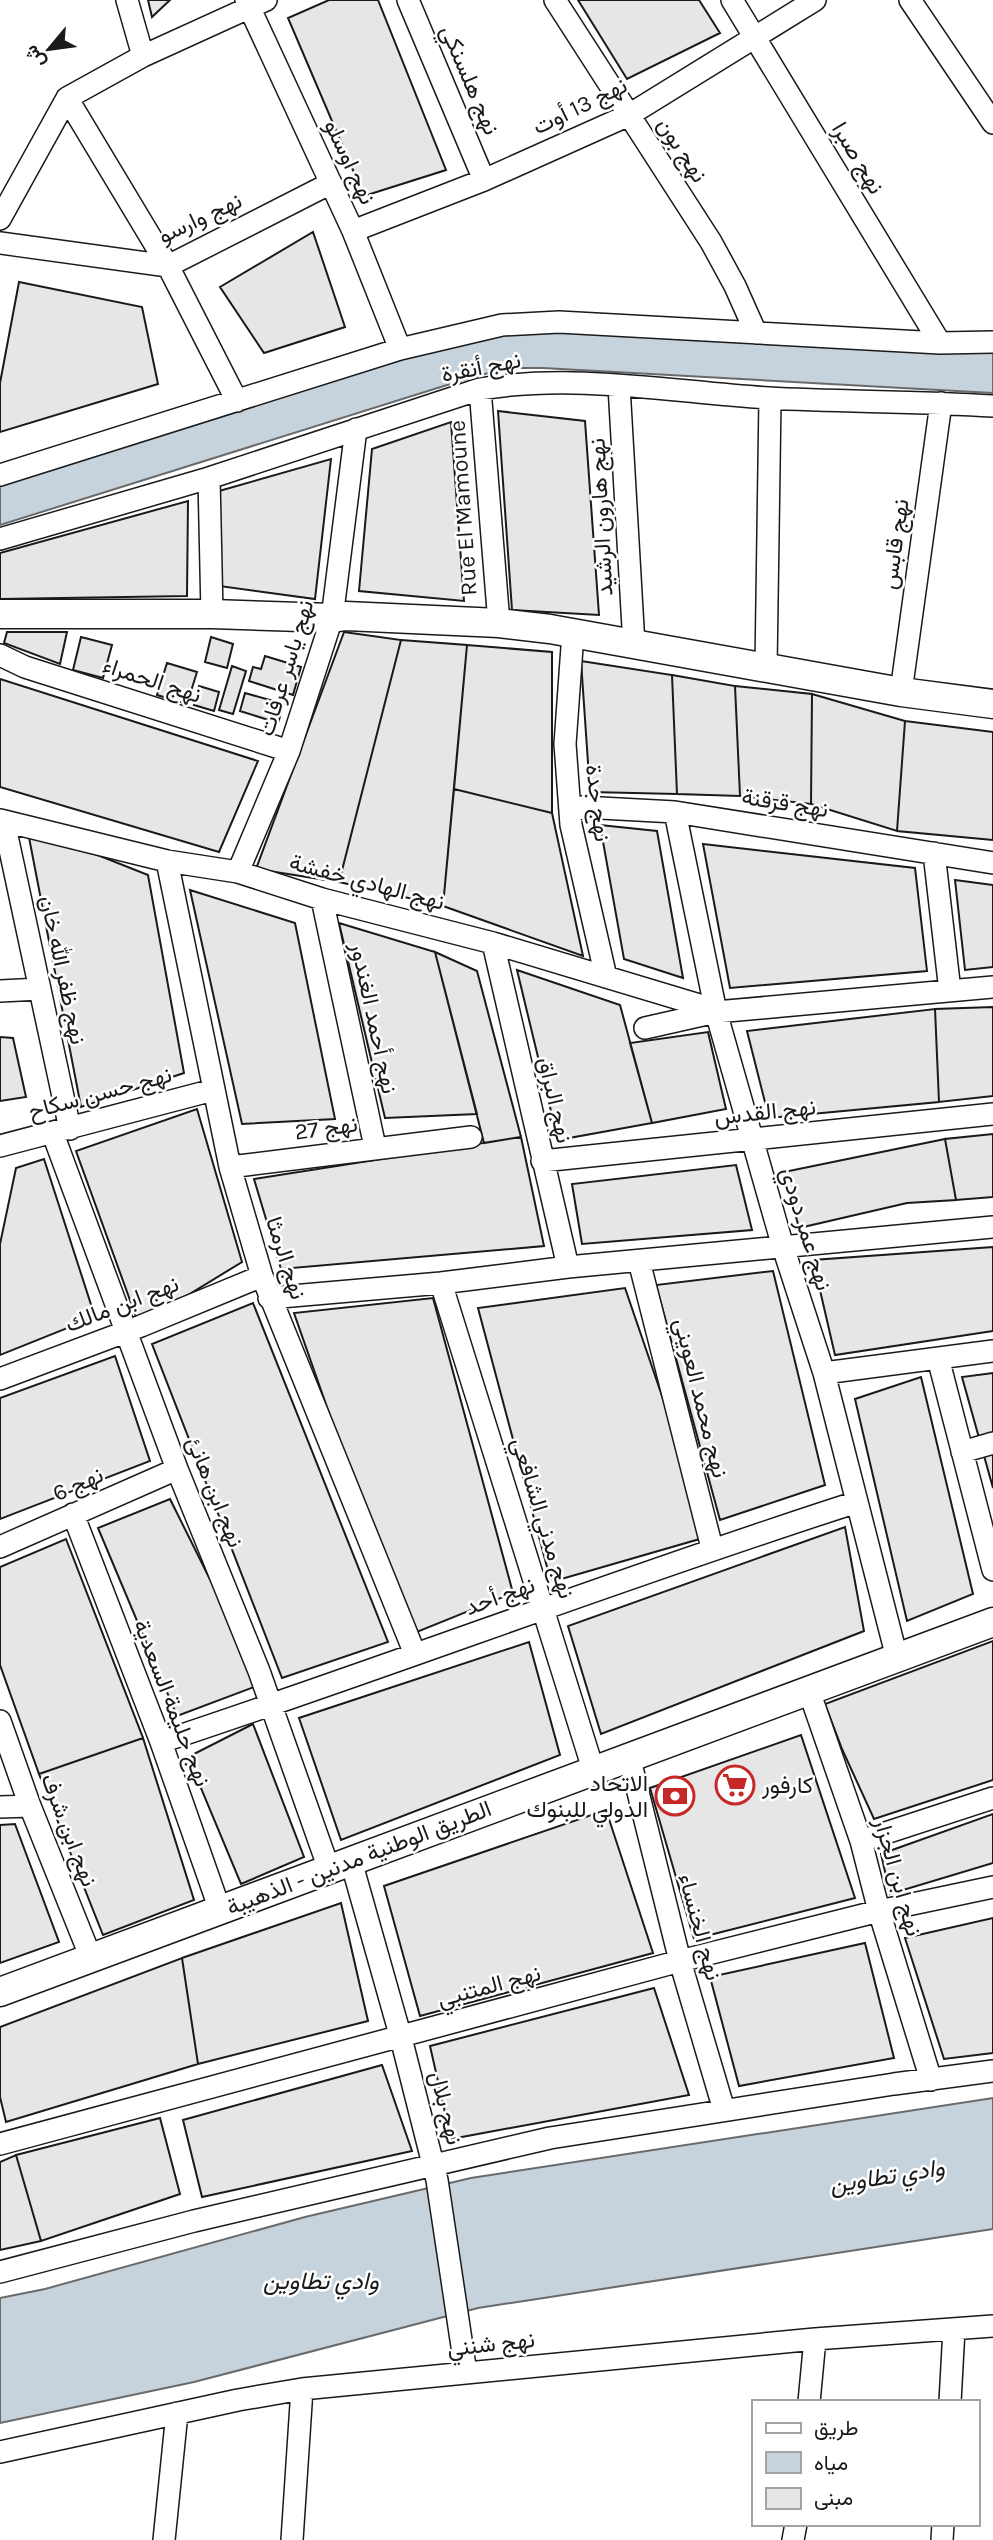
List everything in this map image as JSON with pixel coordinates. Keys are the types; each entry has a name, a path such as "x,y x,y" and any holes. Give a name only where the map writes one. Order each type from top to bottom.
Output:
{"main road":[{"path":"0,614 346,616 499,623 573,633 901,692 993,704"},
{"name":"الطريق الوطنية مدنين - الذهيبة","path":"0,1992 993,1622"}],"street":[{"path":"127,0 143,55"},
{"name":"نهج هلسنكي","path":"408,0 484,180"},
{"name":"نهج بون","path":"555,0 710,242 735,286 756,333"},
{"name":"نهج صبرا","path":"732,0 940,343"},
{"name":"نهج 13 أوت","path":"353,231 484,180 629,115 815,0"},
{"path":"910,0 993,123"},
{"path":"0,219 67,98 143,55 254,3"},
{"name":"نهج اوسلو","path":"254,3 353,231 400,349"},
{"path":"67,98 168,266 237,401"},
{"name":"نهج وارسو","path":"0,243 168,266 331,183"},
{"path":"0,475 400,349 502,326 559,322 940,343 993,342"},
{"name":"نهج أنقرة","path":"0,539 209,478 480,388 513,383 561,382 770,398 993,406"},
{"name":"نهج هارون الرشيد","path":"619,386 634,645"},
{"name":"Rue El Mamoune","path":"480,388 499,623"},
{"path":"766,668 770,398"},
{"name":"نهج قابس","path":"901,692 942,403"},
{"name":"نهج ياسر عرفات","path":"238,872 289,751 332,618 356,429"},
{"path":"209,478 212,614"},
{"name":"نهج جدة","path":"573,633 565,744 571,825 607,977"},
{"name":"نهج الحمراء","path":"0,655 25,667 289,751"},
{"name":"نهج قرقنة","path":"570,813 582,807 675,812 993,863"},
{"name":"نهج عمر دودي","path":"675,812 716,1011 783,1247 824,1373 897,1658"},
{"name":"نهج الهادي خفشة","path":"2,821 167,861 238,872 322,899 493,943 716,1011 993,987"},
{"name":"نهج ظفر الله خان","path":"2,821 40,989 61,1132"},
{"path":"934,853 950,991"},
{"name":"نهج الرمثا","path":"167,861 230,1167 262,1276 415,1654"},
{"name":"نهج أحمد الغندور","path":"322,899 375,1147"},
{"name":"نهج البراق","path":"493,943 568,1267"},
{"path":"0,991 40,989"},
{"path":"645,1028 716,1011"},
{"name":"نهج حسن سكاح","path":"0,1146 213,1090"},
{"name":"نهج القدس","path":"542,1161 993,1114"},
{"name":"نهج ابن هانئ","path":"61,1132 124,1331 271,1706 340,1865"},
{"name":"نهج 27","path":"230,1167 471,1137"},
{"path":"270,1298 993,1227"},
{"name":"نهج محمد العويني","path":"639,1261 712,1548"},
{"name":"نهج ابن مالك","path":"0,1379 262,1276"},
{"name":"نهج مدني الشافعي","path":"441,1283 593,1769"},
{"path":"824,1373 993,1351"},
{"path":"938,1358 993,1570"},
{"path":"962,1452 993,1443"},
{"name":"نهج 6","path":"0,1547 177,1469"},
{"name":"نهج أحد","path":"160,1742 271,1706 712,1548 857,1502"},
{"name":"نهج حليمة السعدية","path":"73,1514 160,1742 220,1910"},
{"name":"نهج ابن الجزار","path":"809,1691 861,1841 879,1911 930,2080"},
{"name":"نهج ابن شرف","path":"0,1721 30,1805 91,1958"},
{"name":"نهج الخنساء","path":"629,1756 680,1962 724,2110"},
{"path":"861,1841 993,1798"},
{"path":"0,1807 30,1805"},
{"name":"نهج بلال","path":"340,1865 401,2038 435,2172 466,2373"},
{"name":"نهج المتنبي","path":"0,2144 680,1962 879,1911 993,1887"},
{"path":"0,2272 194,2221 435,2172 550,2138 993,2071"},
{"name":"نهج شنني","path":"0,2452 302,2389 815,2339 993,2326"},
{"path":"950,2400 954,2329"},
{"path":"809,2400 815,2339"},
{"path":"292,2540 302,2389"},
{"path":"164,2540 177,2413"}],"water":[{"path":"537,326 993,352 993,393 507,368 0,525 0,479 450,342"},
{"name":"وادي تطاوين","path":"993,2098 993,2229 478,2308 194,2382 0,2423 0,2298 45,2289 305,2217 471,2178"}],"building":[{"path":"148,0 170,0 152,17"},
{"path":"329,0 378,0 446,170 364,196 288,18"},
{"path":"578,0 699,0 720,33 627,79"},
{"path":"313,232 345,327 264,353 220,287"},
{"path":"19,282 142,307 158,384 0,432 0,383"},
{"path":"498,411 585,421 599,615 512,610"},
{"path":"451,422 464,601 359,591 372,449"},
{"path":"331,459 315,599 219,586 219,491"},
{"path":"188,501 187,596 0,599 0,553"},
{"path":"7,632 67,632 60,664 4,643"},
{"path":"344,632 401,640 339,882 256,869"},
{"path":"81,637 112,645 103,678 73,670"},
{"path":"211,637 233,644 227,668 205,662"},
{"path":"401,640 467,645 443,906 339,882"},
{"path":"467,645 552,652 552,813 454,789"},
{"path":"265,656 301,667 293,695 249,681 253,667 261,669"},
{"path":"581,661 672,675 677,794 590,792"},
{"path":"167,663 197,672 187,704 157,695"},
{"path":"232,666 246,671 233,714 219,710"},
{"path":"672,675 735,686 740,796 677,794"},
{"path":"0,679 258,761 219,852 0,787"},
{"path":"199,686 219,692 214,711 194,705"},
{"path":"735,686 812,694 811,804 740,796"},
{"path":"245,693 284,704 278,723 240,711"},
{"path":"812,694 905,721 897,831 811,804"},
{"path":"905,721 993,732 993,840 897,831"},
{"path":"454,789 552,813 583,956 443,906"},
{"path":"600,825 657,831 683,978 624,959"},
{"path":"27,827 148,875 184,1073 81,1107"},
{"path":"703,844 915,868 927,971 730,988"},
{"path":"955,880 993,885 993,967 965,970"},
{"path":"190,890 295,923 335,1119 242,1124"},
{"path":"339,923 435,952 477,1114 385,1118"},
{"path":"435,952 477,971 521,1137 484,1143"},
{"path":"517,970 620,1005 652,1123 558,1140"},
{"path":"993,1007 993,1096 939,1102 935,1009"},
{"path":"935,1009 939,1102 769,1118 747,1031"},
{"path":"708,1032 726,1109 652,1123 630,1043"},
{"path":"0,1037 13,1038 26,1097 0,1101"},
{"path":"197,1109 242,1262 139,1325 76,1151"},
{"path":"993,1134 993,1197 956,1200 945,1139"},
{"path":"521,1137 544,1246 281,1269 254,1179"},
{"path":"945,1139 956,1200 907,1203 799,1228 784,1172"},
{"path":"44,1159 95,1317 0,1355 0,1244 16,1168"},
{"path":"736,1165 752,1230 582,1244 572,1184"},
{"path":"993,1247 993,1331 835,1355 813,1260"},
{"path":"773,1271 825,1485 720,1520 656,1285"},
{"path":"625,1288 710,1536 551,1582 478,1308"},
{"path":"433,1298 513,1593 407,1636 294,1313"},
{"path":"253,1303 388,1642 282,1678 152,1344"},
{"path":"115,1356 150,1461 0,1519 0,1398"},
{"path":"993,1373 993,1488 962,1377"},
{"path":"921,1377 973,1594 907,1621 855,1399"},
{"path":"170,1499 262,1684 177,1716 98,1528"},
{"path":"845,1527 864,1631 601,1734 568,1626"},
{"path":"66,1539 143,1738 39,1774 0,1665 0,1567"},
{"path":"993,1641 993,1780 874,1819 825,1704"},
{"path":"529,1642 560,1755 341,1840 299,1718"},
{"path":"253,1724 304,1857 241,1884 188,1757"},
{"path":"801,1735 855,1898 694,1939 650,1788"},
{"path":"143,1738 194,1900 103,1935 39,1774"},
{"path":"606,1810 653,1953 420,2016 384,1886"},
{"path":"993,1814 993,1863 890,1894 881,1854"},
{"path":"15,1824 59,1942 0,1963 0,1825"},
{"path":"341,1903 368,2021 198,2064 182,1958"},
{"path":"993,1918 993,2053 944,2059 905,1938"},
{"path":"865,1943 894,2058 739,2086 710,1977"},
{"path":"182,1958 198,2064 6,2122 0,2097 0,2027"},
{"path":"654,1988 689,2095 451,2139 430,2046"},
{"path":"382,2065 412,2151 202,2197 183,2120"},
{"path":"160,2118 180,2194 41,2241 16,2155"},
{"path":"16,2155 41,2241 0,2250 0,2162"}],"place":[{"name":"كارفور","path":"735,1785"},
{"name":"الاتحاد الدولي للبنوك","path":"675,1796"}]}
